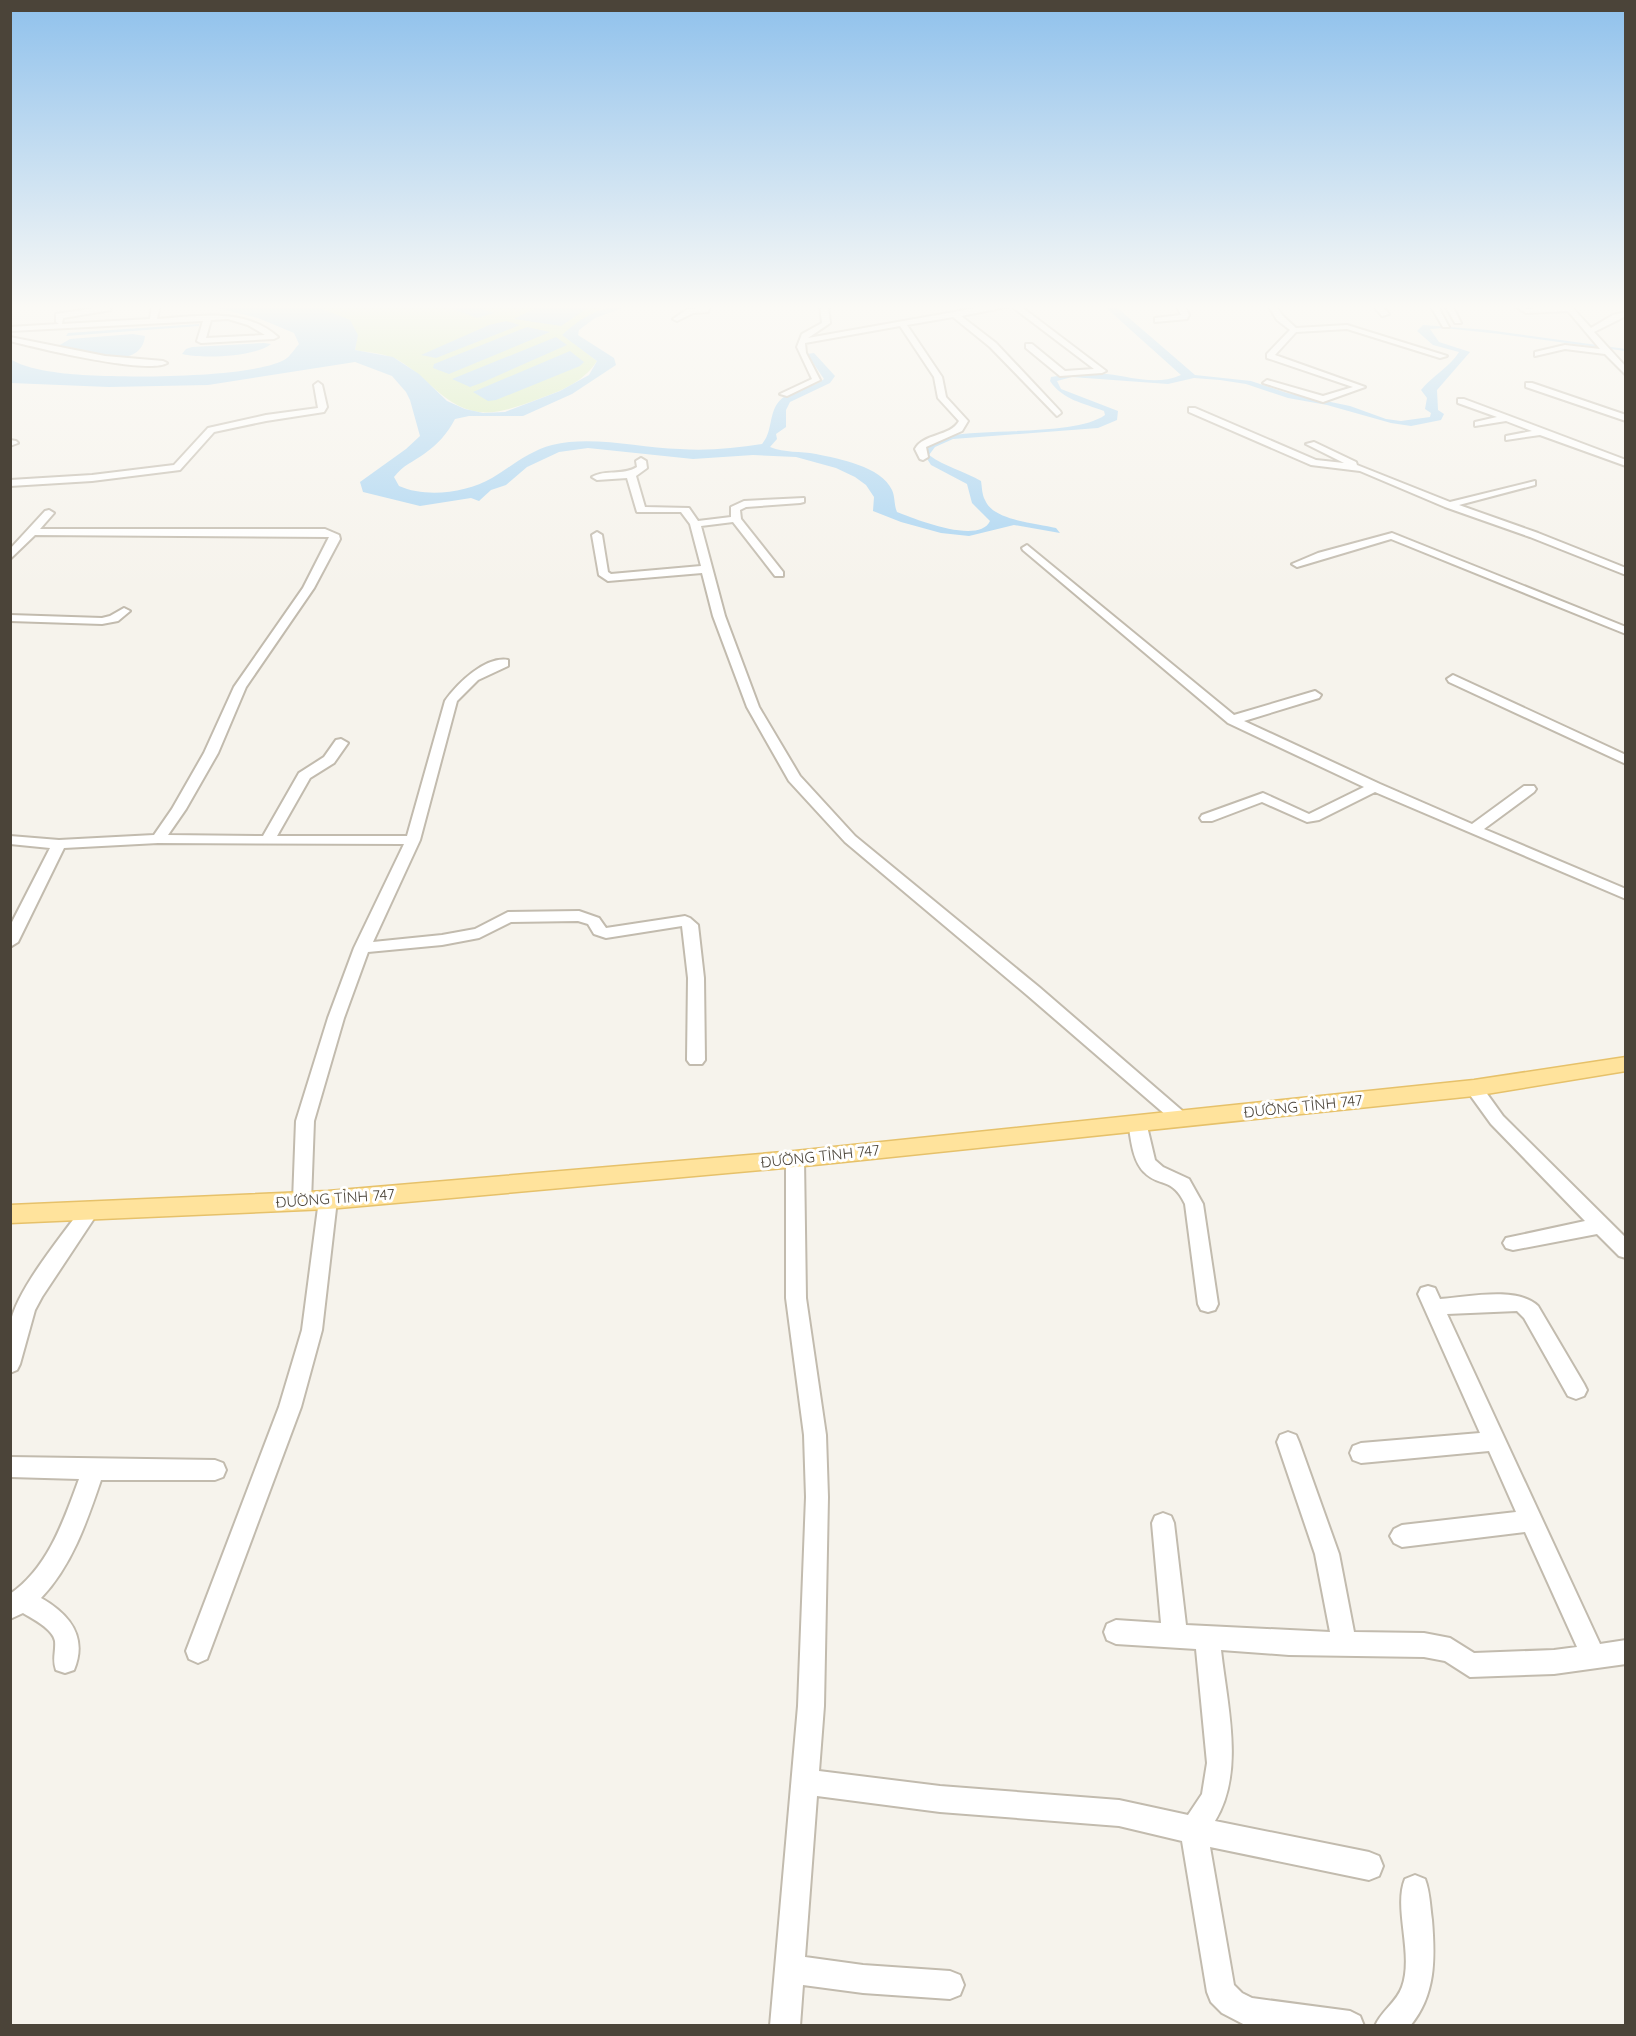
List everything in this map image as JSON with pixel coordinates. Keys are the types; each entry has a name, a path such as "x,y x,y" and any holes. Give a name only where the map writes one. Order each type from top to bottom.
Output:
{"main road":[{"name":"ĐƯỜNG TỈNH 747","path":"10,1214 328,1200 795,1159 1474,1088 1626,1064"}],"street":[{"path":"10,483 92,478 177,468 211,430 266,418 321,410 323,407 321,400"},
{"path":"923,457 920,449 922,445 959,429 964,421 944,400"},
{"path":"1045,400 1057,413"},
{"path":"1573,400 1626,418"},
{"path":"1461,401 1626,463"},
{"path":"1192,410 1314,463 1362,468"},
{"path":"1478,424 1507,418"},
{"path":"1509,438 1541,432"},
{"path":"1311,444 1449,505 1534,535 1626,572"},
{"path":"597,477 632,475 642,468 641,461"},
{"path":"632,475 641,510 685,510 695,524 720,616 753,707 789,770 812,799 850,839 882,868 1034,991 1180,1118"},
{"path":"1449,505 1532,483"},
{"path":"779,574 736,519 735,509 744,504 800,500"},
{"path":"10,556 49,513"},
{"path":"695,524 736,519"},
{"path":"32,532 325,532 334,535 332,549 240,687 211,753 179,809 158,839"},
{"path":"597,536 603,573 608,578 707,569"},
{"path":"1297,564 1392,536 1626,631"},
{"path":"1028,548 1232,720 1375,787 1626,895"},
{"path":"10,618 102,621 114,619 124,610"},
{"path":"302,1201 305,1121 336,1018 362,948 413,840 451,701 465,682 473,676 504,663"},
{"path":"1453,679 1626,760"},
{"path":"1232,720 1315,695"},
{"path":"268,840 304,776 329,760 341,743"},
{"path":"1207,818 1263,797 1301,816 1314,817 1375,787"},
{"path":"1473,830 1529,789"},
{"path":"10,840 59,844 158,839 413,840"},
{"path":"10,942 59,844"},
{"path":"362,948 442,940 479,933 508,917 579,916 594,921 599,931 606,933 685,921 690,925 696,978 696,1060"},
{"path":"1474,1088 1497,1120 1626,1251"},
{"path":"1137,1122 1146,1162 1151,1169 1174,1176 1190,1191 1194,1203 1208,1304"},
{"path":"785,2025 811,1706 817,1497 815,1435 796,1298 795,1159"},
{"path":"198,1651 290,1407 312,1330 328,1200"},
{"path":"10,1364 26,1309 35,1291 90,1211"},
{"path":"1513,1243 1599,1226"},
{"path":"1576,1390 1531,1312 1524,1305 1514,1302 1431,1300 1593,1655"},
{"path":"1361,1453 1494,1441"},
{"path":"1288,1442 1327,1554 1344,1644"},
{"path":"10,1467 215,1470"},
{"path":"65,1661 67,1639 61,1628 49,1616 17,1605 40,1583 75,1523 93,1470"},
{"path":"1402,1536 1532,1521"},
{"path":"1162,1524 1175,1637"},
{"path":"1116,1632 1175,1637 1424,1645 1449,1650 1470,1665 1554,1662 1626,1652"},
{"path":"1207,1638 1220,1763 1214,1798 1194,1830 1221,1992 1232,2003 1250,2012 1350,2025"},
{"path":"806,1782 940,1799 1119,1813 1369,1866"},
{"path":"1389,2025 1403,2012 1414,1996 1419,1980 1415,1889"},
{"path":"791,1969 863,1979 950,1985"}],"green space":[{"path":"450,400 535,400 494,412 469,410"}],"water":[{"path":"410,400 446,400 465,409 483,413 505,412 536,400 559,400 523,416 469,416 455,419 438,442 394,477 399,486 410,490 446,492 482,483 536,451 568,442 583,441 701,450 762,444 777,404 781,400 794,400 790,402 786,410 786,427 776,434 777,439 770,447 836,458 869,469 887,482 894,495 897,512 946,528 973,531 984,528 990,521 972,503 967,484 931,465 924,454 926,445 945,437 965,434 1074,426 1092,422 1105,415 1104,411 1074,400 1090,400 1118,411 1117,420 1098,428 953,439 935,447 929,455 981,481 985,500 997,513 1016,520 1056,528 1060,533 1014,525 969,536 941,533 901,522 873,511 874,497 866,485 855,477 836,468 796,457 753,455 693,459 588,448 559,452 527,467 506,485 491,490 479,501 471,498 420,506 363,492 360,482 420,436"},
{"path":"1299,400 1321,400 1350,406 1386,419 1401,421 1430,417 1431,413 1425,409 1427,400 1438,400 1438,410 1444,414 1441,420 1411,426 1391,423 1327,405"}]}
